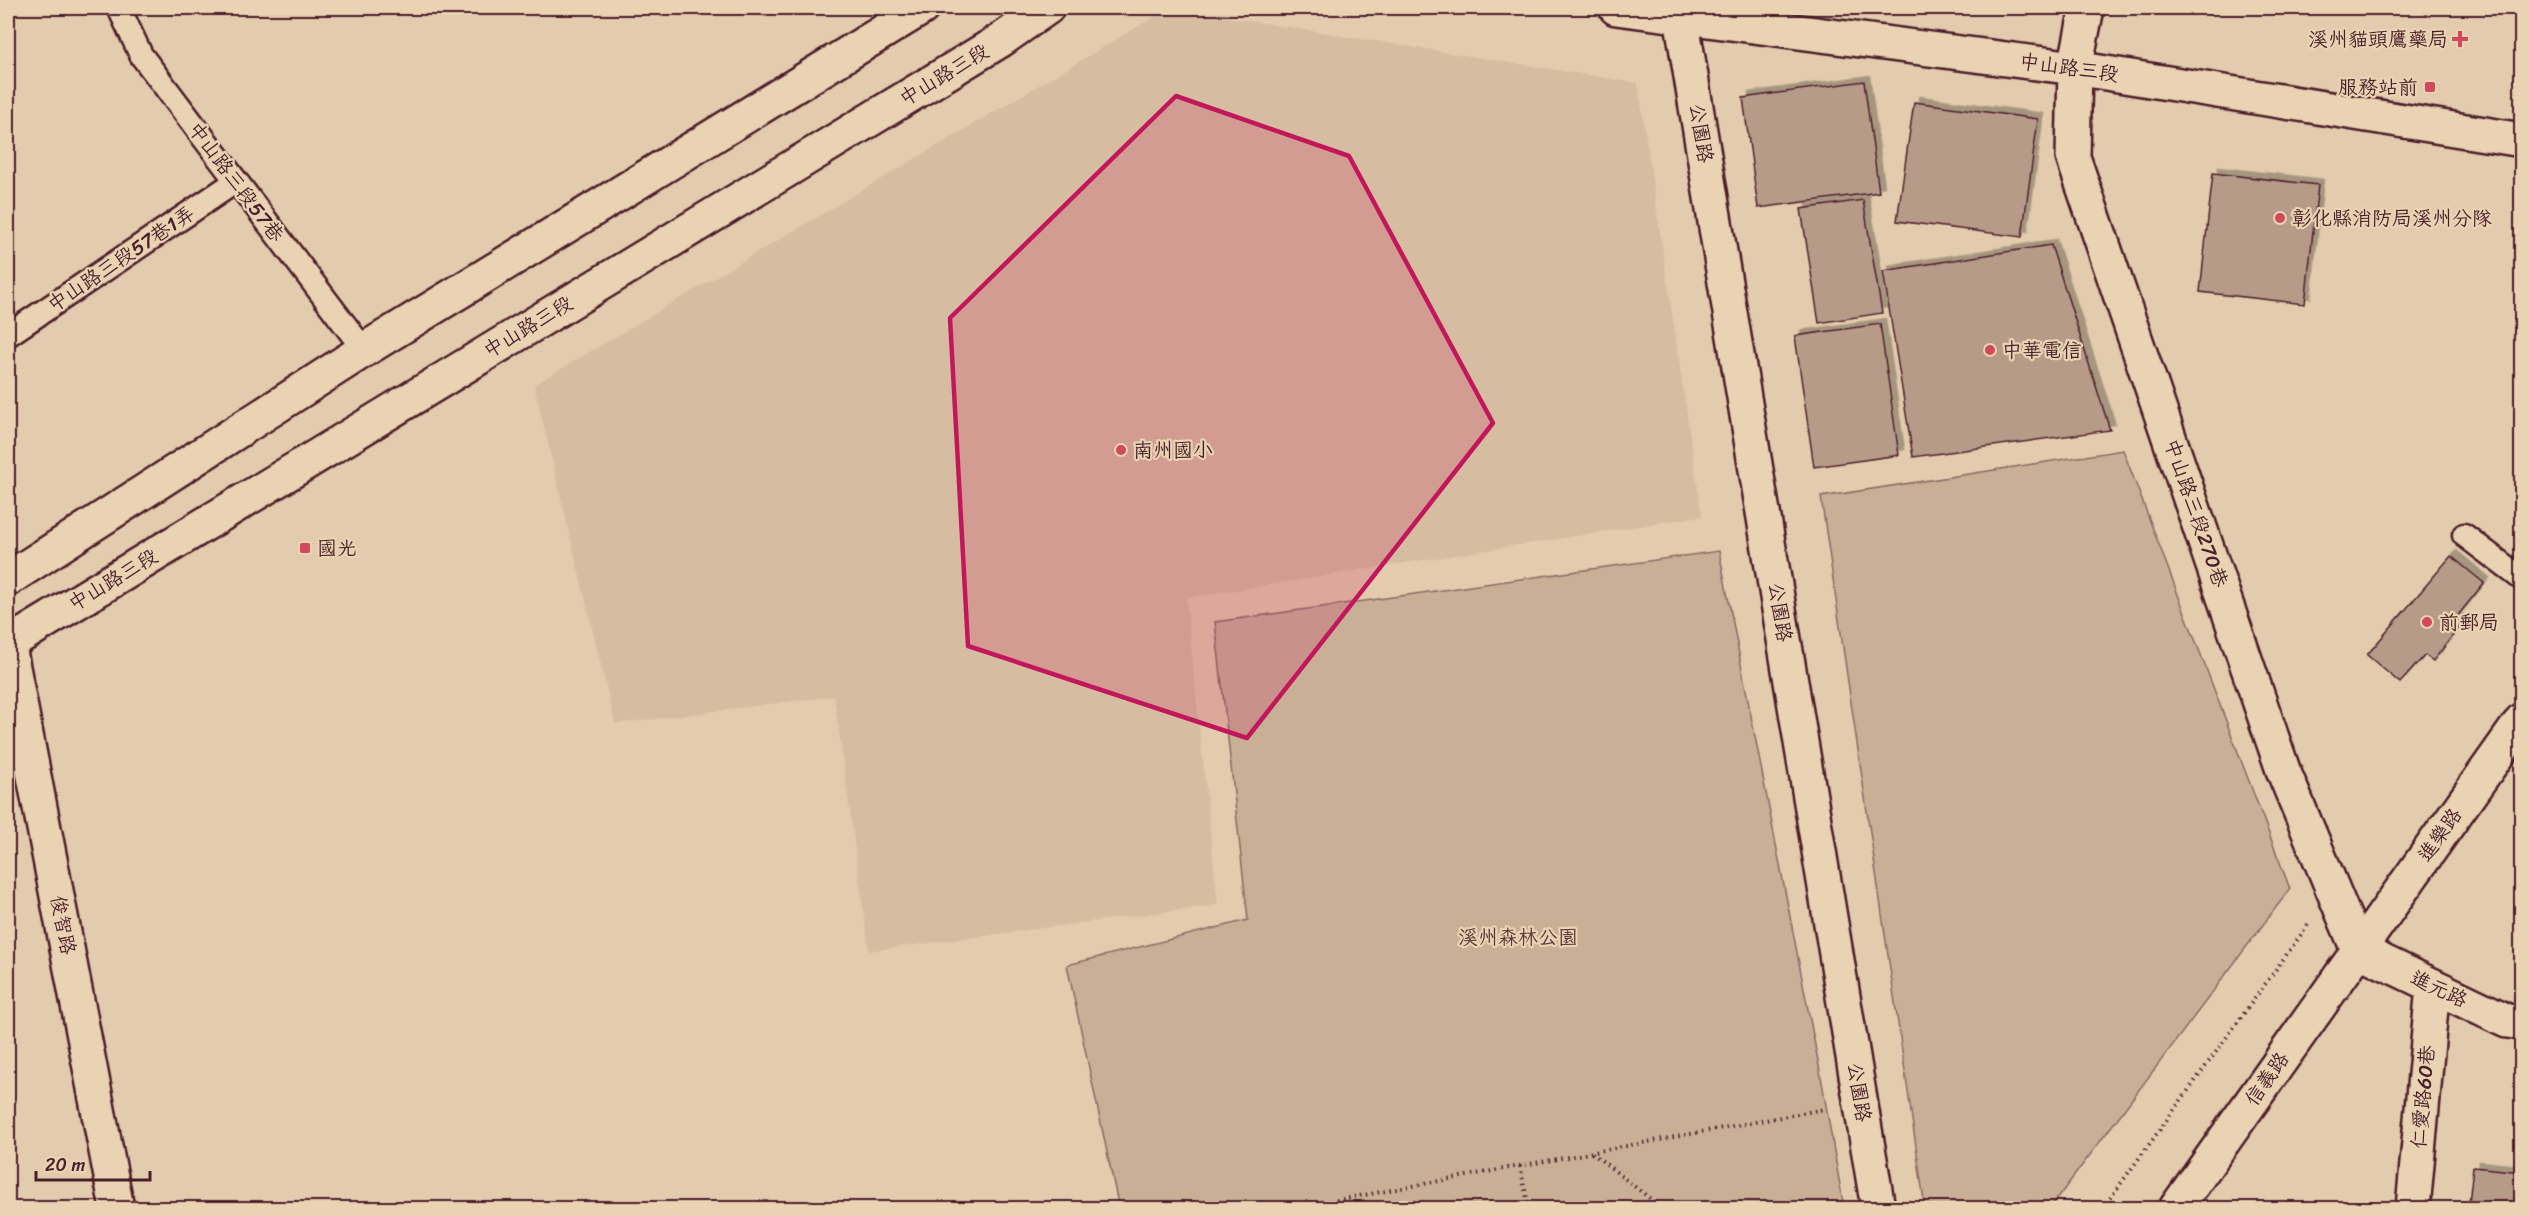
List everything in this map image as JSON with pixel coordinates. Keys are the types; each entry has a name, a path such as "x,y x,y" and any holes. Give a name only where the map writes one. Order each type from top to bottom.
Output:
{"street":[{"path":"8,579 364,350 922,8"},
{"name":"中山路三段","path":"8,643 1001,40 1047,8"},
{"name":"中山路三段","path":"1616,8 2075,68 2522,140"},
{"name":"中山路三段270巷","path":"2087,8 2075,68 2073,157 2283,770 2358,950"},
{"name":"公園路","path":"1681,16 1878,1209"},
{"name":"俊智路","path":"8,643 117,1209"},
{"name":"進樂路","path":"2358,950 2522,720"},
{"name":"進元路","path":"2358,950 2508,1021 2522,1023"},
{"name":"信義路","path":"2176,1209 2358,950"},
{"name":"仁愛路60巷","path":"2413,1209 2433,986"}],"lane":[{"name":"中山路三段57巷","path":"119,8 141,55 364,350"},
{"name":"中山路三段57巷1弄","path":"8,335 235,182"},
{"path":"2464,535 2522,579"}],"path":[{"path":"2103,1209 2333,891"},
{"path":"1295,1209 1860,1102"},
{"path":"1592,1152 1662,1209"},
{"path":"1520,1166 1529,1209"}],"highlighted area":[{"path":"1176,96 1349,156 1493,423 1247,738 968,646 950,318"}],"shaded area":[{"name":"南州國小","path":"1169,8 1638,83 1702,516 1186,598 1218,905 869,951 834,696 615,724 534,385"}],"green space":[{"path":"2123,450 2290,889 2050,1208 1925,1208 1821,497"},
{"name":"溪州森林公園","path":"1719,551 1820,1071 1844,1208 1119,1208 1067,965 1248,920 1215,622"}],"building":[{"path":"1864,81 1879,192 1758,208 1743,98"},
{"path":"1914,102 2038,119 2022,237 1897,221"},
{"path":"2213,173 2318,185 2305,304 2200,292"},
{"path":"1863,200 1882,313 1819,323 1801,209"},
{"name":"中華電信","path":"2051,245 2110,430 1913,457 1883,271"},
{"path":"1880,324 1899,455 1814,467 1795,336"},
{"name":"前郵局","path":"2451,556 2484,583 2455,619 2462,624 2433,661 2425,655 2400,683 2367,655"},
{"path":"2473,1167 2522,1172 2522,1208 2469,1203"},
{"path":"2469,1203 2514,1208 2468,1208"}],"place":[{"name":"溪州貓頭鷹藥局","path":"2460,39"},
{"name":"服務站前","path":"2430,87"},
{"name":"彰化縣消防局溪州分隊","path":"2280,218"},
{"name":"中華電信","path":"1990,350"},
{"name":"南州國小","path":"1121,450"},
{"name":"國光","path":"305,548"},
{"name":"前郵局","path":"2427,622"}]}
